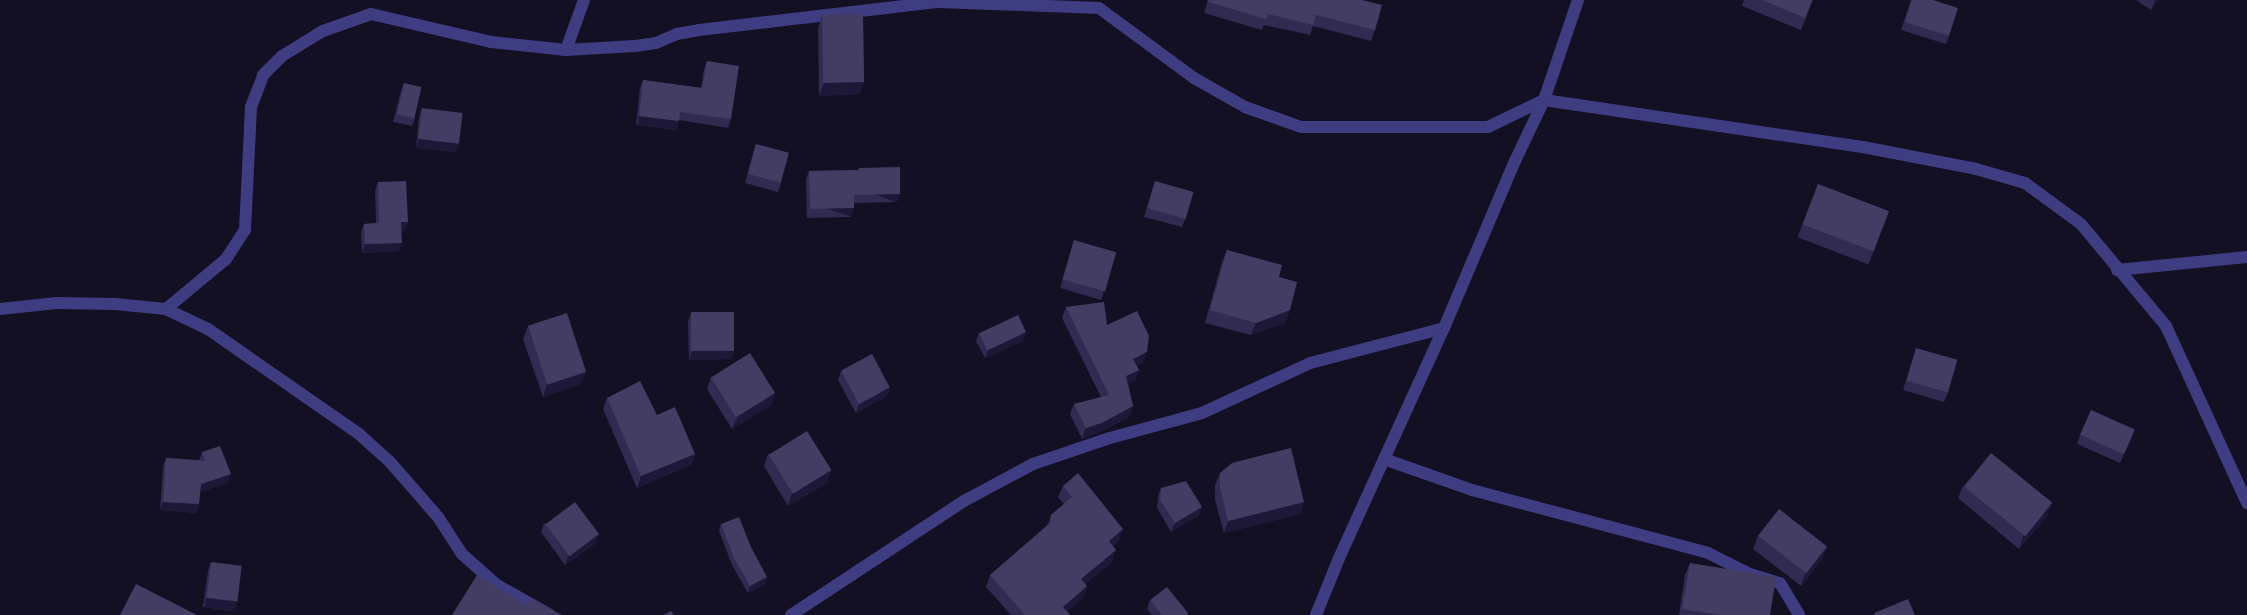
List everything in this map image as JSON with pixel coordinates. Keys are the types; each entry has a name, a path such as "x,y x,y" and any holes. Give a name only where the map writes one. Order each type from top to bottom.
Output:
{"street":[{"path":"566,50 584,0"},
{"path":"1316,615 1444,328 1515,161 1544,100 1578,0"},
{"path":"166,309 226,259 244,230 251,106 263,75 282,56 323,31 371,14 491,42 566,50 635,46 656,43 677,34 699,30 938,2 1016,3 1099,8 1194,78 1245,107 1301,127 1488,127 1544,100 1863,147 1976,169 2025,184 2080,224 2166,326 2247,503"},
{"path":"2117,270 2247,257"},
{"path":"0,308 57,303 115,304 166,309 208,329 359,434 390,462 438,517 462,554 498,585 550,615"},
{"path":"791,615 964,501 1033,464 1110,438 1202,413 1310,363 1444,328"},
{"path":"1384,460 1472,490 1708,554 1750,574 1780,583 1799,615"}],"building":[{"path":"1209,0 1362,0 1382,5 1375,30 1316,15 1313,25 1268,14 1266,19 1208,2"},
{"path":"1762,0 1812,0 1805,18"},
{"path":"1912,0 1933,0 1958,8 1949,36 1905,22"},
{"path":"863,14 864,82 823,83 822,15"},
{"path":"707,61 739,66 731,119 680,112 679,121 639,116 643,80 702,88"},
{"path":"404,83 422,87 414,118 397,114"},
{"path":"422,108 463,113 459,144 418,139"},
{"path":"756,144 789,153 781,183 748,174"},
{"path":"900,167 900,194 854,195 854,208 810,209 809,171"},
{"path":"406,181 408,222 401,222 402,243 365,244 364,224 379,223 378,182"},
{"path":"1155,181 1193,192 1186,219 1147,208"},
{"path":"1818,184 1889,211 1874,251 1803,224"},
{"path":"1074,240 1116,252 1105,292 1063,279"},
{"path":"1227,250 1282,265 1279,277 1297,282 1290,310 1256,323 1210,310"},
{"path":"1104,302 1107,325 1137,311 1149,336 1147,352 1133,359 1139,370 1126,376 1133,406 1102,423 1086,428 1074,404 1109,395 1066,307"},
{"path":"691,312 734,312 734,351 691,351"},
{"path":"567,313 586,372 547,385 528,326"},
{"path":"1018,315 1026,332 987,350 979,333"},
{"path":"1916,348 1957,360 1948,393 1907,381"},
{"path":"750,353 775,393 736,417 711,377"},
{"path":"872,354 890,388 859,404 841,370"},
{"path":"640,381 657,415 675,407 695,454 641,476 607,398"},
{"path":"2091,410 2135,430 2124,454 2080,435"},
{"path":"807,431 831,470 793,494 769,455"},
{"path":"220,446 231,474 201,484 199,504 163,502 166,458 205,461 202,452"},
{"path":"1291,448 1304,502 1228,521 1220,488 1220,473 1232,463"},
{"path":"1991,453 2052,503 2025,536 1964,486"},
{"path":"1078,473 1123,529 1109,541 1116,550 1081,579 1087,586 1063,607 1070,615 1025,615 990,575 1051,522 1051,515 1072,497 1063,486"},
{"path":"1186,481 1202,507 1175,523 1160,500 1161,488"},
{"path":"575,502 599,534 570,556 545,524"},
{"path":"1779,509 1827,547 1806,573 1758,536"},
{"path":"739,517 751,547 767,577 750,586 734,558 721,524"},
{"path":"211,562 242,566 237,602 207,598"},
{"path":"1690,563 1776,577 1770,615 1721,615 1682,609"},
{"path":"477,575 527,606 531,599 562,615 452,615"},
{"path":"136,584 197,615 120,615"},
{"path":"1167,587 1188,613 1186,615 1162,615 1150,600"},
{"path":"1908,599 1915,615 1875,615 1874,613"},
{"path":"671,611 674,615 664,615"}]}
